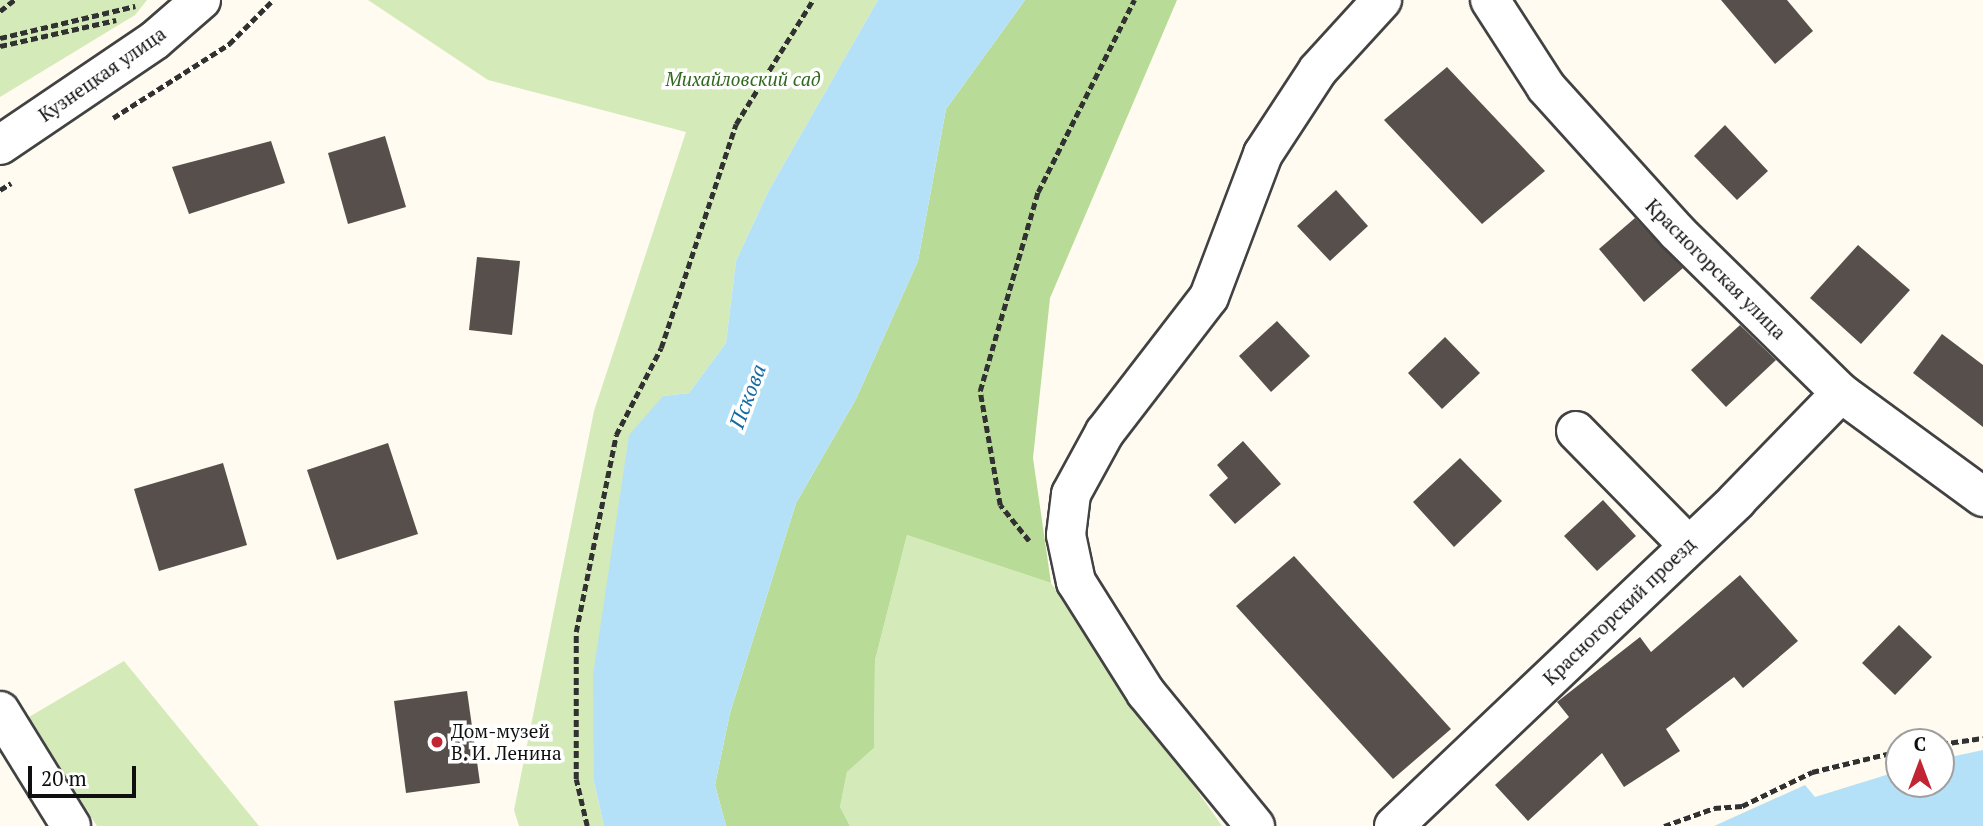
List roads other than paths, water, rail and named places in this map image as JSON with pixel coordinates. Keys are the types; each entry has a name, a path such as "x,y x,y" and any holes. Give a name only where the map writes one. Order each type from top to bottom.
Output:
{"street":[{"name":"Кузнецкая улица","path":"0,145 155,40 201,0"},
{"path":"1252,822 1146,693 1076,582 1066,534 1072,494 1085,461 1209,297 1263,154 1318,69 1382,0"},
{"name":"Красногорская улица","path":"1490,0 1546,87 1586,136 1840,393 1983,497"},
{"name":"Красногорский проезд","path":"1394,826 1840,393"},
{"path":"1576,431 1687,544"},
{"path":"0,711 71,826"}],"water":[{"name":"Пскова","path":"878,0 1025,0 946,109 918,261 856,399 796,503 730,713 715,785 726,826 604,826 594,782 593,675 629,435 663,396 689,393 726,343 736,261 769,190"},
{"path":"1983,750 1983,826 1714,826 1805,785 1815,797 1885,775 1885,798 1955,798 1955,756"}],"place":[{"name":"Дом-музей В. И. Ленина","path":"437,742"}],"park label":[{"name":"Михайловский сад","path":"743,79"}]}
